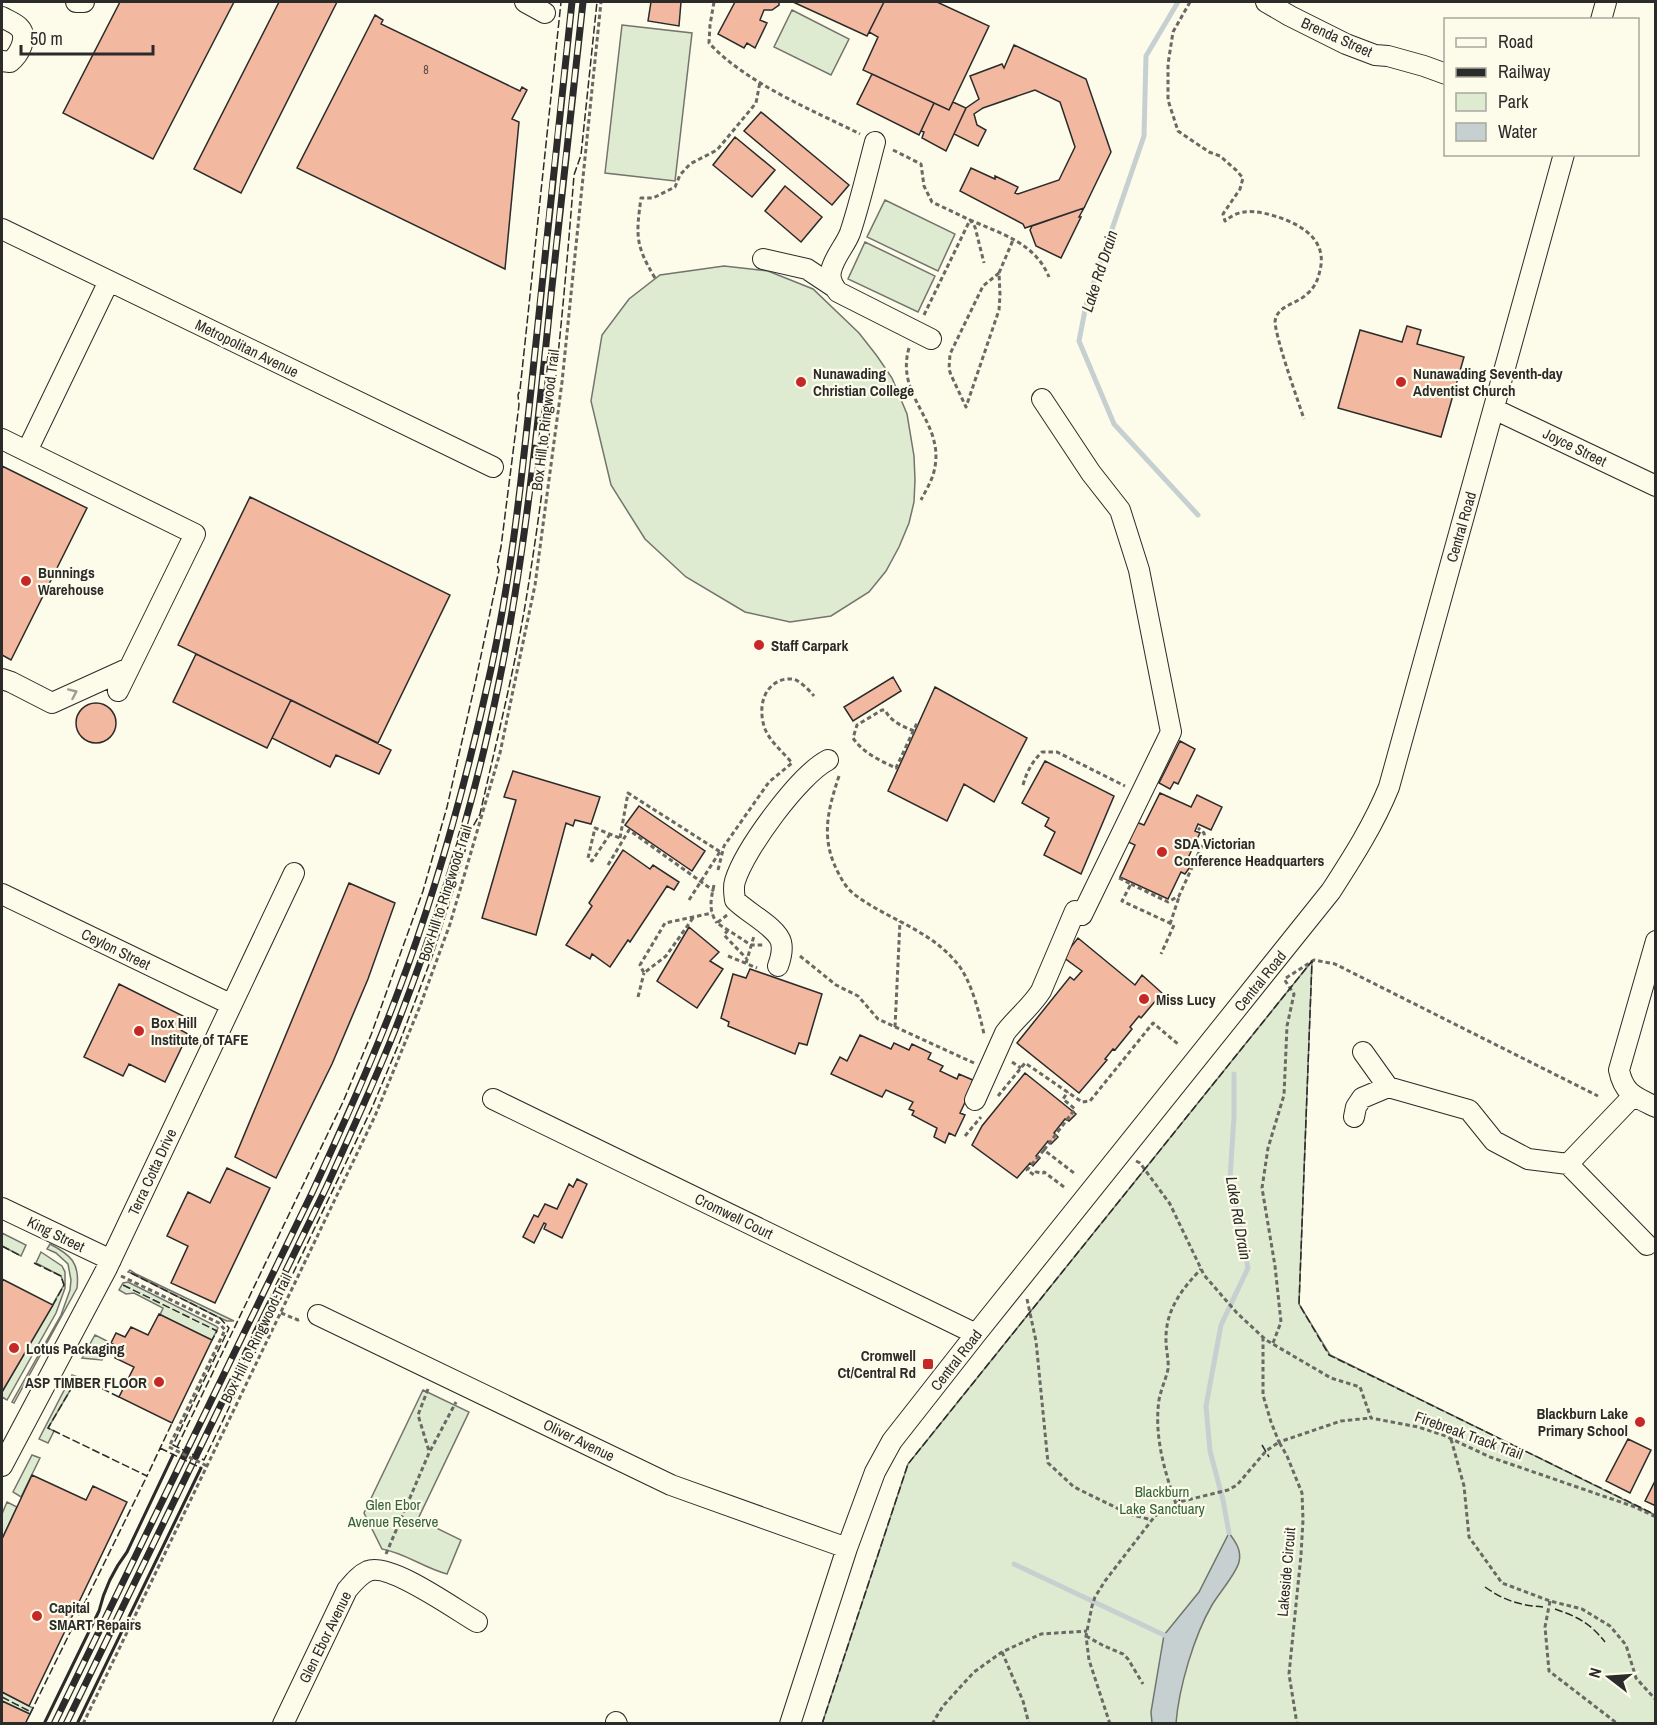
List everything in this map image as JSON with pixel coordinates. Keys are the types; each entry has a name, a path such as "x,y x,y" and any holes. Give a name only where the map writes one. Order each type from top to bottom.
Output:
{"street":[{"path":"76,2 84,2"},
{"path":"525,2 544,14"},
{"name":"Brenda Street","path":"1266,2 1346,44 1375,55 1416,63 1444,73"},
{"path":"1602,18 1606,2"},
{"path":"2,17 17,25 22,30 23,36 16,57 10,62 2,61"},
{"path":"834,287 831,271 851,229 876,142"},
{"name":"Central Road","path":"789,1724 847,1548 875,1472 892,1441 1122,1152 1277,974 1357,852 1382,804 1389,787 1563,156"},
{"name":"Metropolitan Avenue","path":"2,228 493,467"},
{"path":"763,259 807,269 838,291 924,335"},
{"path":"27,451 109,281"},
{"path":"985,1104 997,1053 1005,1033 1041,991 1079,913 1104,871 1171,732 1139,570 1120,510 1091,473 1042,399"},
{"name":"Joyce Street","path":"1494,409 1656,486"},
{"path":"2,439 195,534 118,691"},
{"path":"2,679 52,703 129,668"},
{"path":"778,966 782,954 780,939 735,900 734,883 746,858 778,809 817,766 834,767"},
{"name":"Terra Cotta Drive","path":"2,1466 109,1264 230,1004 294,873"},
{"name":"Ceylon Street","path":"2,894 230,1004"},
{"path":"1656,941 1619,1070 1622,1084 1633,1096 1656,1107"},
{"path":"1363,1052 1388,1087 1469,1110 1494,1141 1528,1159 1568,1164 1647,1245"},
{"path":"1354,1117 1356,1107 1362,1098 1388,1087"},
{"path":"1568,1164 1633,1096"},
{"name":"Cromwell Court","path":"493,1099 976,1334"},
{"name":"King Street","path":"2,1208 109,1264"},
{"name":"Oliver Avenue","path":"318,1315 671,1485 847,1548"},
{"path":"379,1569 411,1582 477,1623"},
{"name":"Glen Ebor Avenue","path":"283,1724 347,1590 368,1570 379,1569"}],"path":[{"name":"Box Hill to Ringwood Trail","path":"82,1724 384,1095 450,924 494,776 535,585 563,370 602,2"},
{"path":"714,2 710,43 720,54 767,87 921,164 924,186 932,202 1022,244 1036,254 1049,277"},
{"path":"1190,2 1173,32 1168,64 1168,100 1178,131 1209,152 1220,156 1243,178 1240,189 1223,214 1225,221 1242,211 1252,211 1292,222 1310,234 1318,248 1322,262 1317,283 1307,295 1280,311 1276,316 1275,325 1283,356 1304,419"},
{"path":"655,278 647,265 638,240 640,198 652,198 675,187 685,169 696,160 717,150 756,103 760,82"},
{"path":"970,220 975,227 984,263"},
{"path":"921,500 933,475 936,451 932,431 912,396 906,369 908,352 924,335 970,220"},
{"path":"999,273 983,286 950,354 949,369 966,407 999,310 999,273 1012,240"},
{"path":"689,900 770,782 792,763 770,737 764,726 762,705 767,689 785,678 795,680 814,696"},
{"path":"914,731 898,724 889,717 885,710 882,710 857,725 853,738 863,749 896,768 914,731 917,723"},
{"path":"1023,785 1031,763 1042,752 1049,751 1057,752 1141,794"},
{"path":"834,767 826,832 833,864 844,883 855,896 917,929 956,961 965,973 987,1048 1021,1068"},
{"path":"622,839 628,793 721,852"},
{"path":"610,834 592,861 588,858 595,828 610,834 622,839"},
{"path":"1170,924 1179,896 1205,839 1204,833 1198,828"},
{"path":"608,865 629,830 713,890"},
{"path":"718,872 721,852"},
{"path":"1104,871 1168,902 1179,896"},
{"path":"717,882 710,904 712,914 717,923 751,945"},
{"path":"1131,884 1122,901 1174,926 1161,954"},
{"path":"717,923 741,906"},
{"path":"644,973 640,965 665,923 712,914"},
{"path":"638,997 644,973 666,956 693,918"},
{"path":"747,961 759,920"},
{"path":"895,1027 900,920"},
{"path":"728,930 724,935 747,961 757,968"},
{"path":"782,944 792,942 801,957 836,985 858,996 878,1019 980,1065"},
{"path":"728,956 747,961"},
{"path":"1272,1343 1281,1322 1275,1266 1262,1188 1268,1148 1284,1095 1287,1026 1294,994 1277,974 1314,960 1335,964 1598,1095"},
{"path":"966,1137 985,1104 1025,1063 1082,1102 1090,1101 1153,1023 1178,1044"},
{"path":"1064,1187 1044,1172 1036,1172 1034,1175 1027,1170 1075,1109 1063,1100 1068,1092"},
{"path":"1044,1150 1074,1173"},
{"path":"1122,1152 1140,1163 1170,1204 1201,1269 1237,1313 1272,1343 1331,1378 1360,1387 1371,1418"},
{"path":"109,1264 219,1323 225,1330 169,1447 207,1466"},
{"path":"1176,1504 1163,1463 1157,1417 1168,1367 1166,1328 1175,1301 1201,1269"},
{"path":"1015,1286 1028,1300 1036,1341 1048,1462 1074,1487 1129,1514 1152,1520"},
{"name":"Lakeside Circuit","path":"1263,1337 1263,1395 1271,1422 1302,1493 1301,1555 1289,1674 1297,1724"},
{"path":"429,1453 418,1415 435,1371"},
{"path":"379,1569 429,1453 465,1385"},
{"name":"Firebreak Track Trail","path":"1280,1442 1341,1421 1371,1418 1418,1427 1490,1457 1635,1507 1656,1517"},
{"path":"1451,1439 1464,1486 1469,1537 1502,1583 1582,1610 1610,1626 1626,1645 1636,1678 1656,1700"},
{"path":"1110,1724 1089,1660 1087,1634 1095,1597 1105,1581 1161,1511 1176,1504 1228,1490 1237,1485 1266,1451 1280,1442"},
{"path":"1550,1601 1545,1627 1550,1671 1618,1724"},
{"path":"932,1724 944,1706 974,1672 1002,1652 1041,1634 1087,1634 1104,1646 1123,1654 1143,1684"},
{"path":"1002,1652 1023,1701 1029,1724"}],"green space":[{"path":"792,10 849,39 831,75 774,47"},
{"path":"622,25 692,33 675,181 605,173"},
{"path":"885,200 955,234 938,271 867,237"},
{"path":"865,242 935,276 918,312 848,279"},
{"path":"724,266 768,271 813,289 859,333 877,356 892,378 907,414 914,456 915,480 914,502 909,523 886,571 869,592 831,616 790,622 745,612 686,577 645,539 611,485 591,401 602,335 629,299 660,275"},
{"name":"Blackburn Lake Sanctuary","path":"1312,961 1299,1304 1330,1355 1655,1515 1655,1723 822,1724 908,1464"},
{"path":"2,1233 26,1245 21,1256 2,1246"},
{"path":"50,1244 69,1256 77,1272 77,1288 14,1403 12,1402 61,1315 70,1290 68,1264 56,1253 47,1249"},
{"path":"41,1252 62,1266 65,1272 65,1288 56,1313 7,1400 2,1397 2,1392 64,1285 61,1276 36,1263"},
{"path":"130,1270 234,1321 220,1318 128,1272"},
{"path":"128,1282 216,1326 218,1328 212,1340 160,1315 163,1308 134,1293 126,1294 119,1290 123,1283"},
{"path":"95,1335 111,1343 102,1360 82,1358"},
{"path":"72,1375 78,1377 48,1428 54,1431 48,1443 39,1439"},
{"name":"Glen Ebor Avenue Reserve","path":"423,1390 469,1412 418,1519 461,1540 447,1574 382,1549 364,1513"},
{"path":"32,1455 40,1458 21,1497 13,1492"},
{"path":"7,1502 17,1507 2,1539 2,1514"},
{"path":"2,1692 33,1708 30,1714 2,1701"}],"water":[{"path":"1229,1533 1239,1550 1239,1562 1205,1617 1193,1646 1184,1678 1176,1723 1152,1723 1151,1712 1164,1635 1199,1592"}],"building":[{"path":"120,2 234,2 153,159 63,113"},
{"path":"279,2 337,2 241,193 194,169"},
{"path":"651,2 681,2 679,26 648,21"},
{"path":"735,2 779,2 779,5 772,10 764,10 760,20 767,23 755,48 747,43 744,48 718,34"},
{"path":"793,2 884,2 867,36"},
{"path":"884,2 937,2 989,26 949,110 863,70 878,37 869,32"},
{"path":"375,15 383,20 381,24 520,91 522,87 527,90 512,119 519,122 505,269 297,168"},
{"path":"1014,45 1086,79 1111,152 1084,208 1025,228 1023,224 960,191 971,168 1018,187 1015,193 1018,194 1059,180 1075,147 1060,102 1035,90 983,108 974,114 977,125 986,130 978,146 954,134 966,108 979,99 970,76 1002,64 1004,68"},
{"path":"872,74 934,103 919,135 857,104"},
{"path":"953,102 966,108 946,151 922,138 924,132 921,131 934,103 949,110"},
{"path":"761,112 849,185 832,205 744,131"},
{"path":"735,137 775,170 752,197 713,165"},
{"path":"785,186 822,217 801,242 765,211"},
{"path":"1084,208 1061,258 1036,246 1030,230 1032,226"},
{"name":"Nunawading Seventh-day Adventist Church","path":"1407,326 1421,330 1417,344 1464,357 1441,437 1338,408 1360,330 1402,342"},
{"name":"Bunnings Warehouse","path":"2,466 87,508 11,660 2,655"},
{"path":"250,497 450,595 378,743 178,645"},
{"path":"196,654 291,700 267,748 173,702"},
{"path":"893,677 901,691 853,721 844,707"},
{"path":"935,687 1027,738 994,802 964,784 947,821 888,791"},
{"path":"291,700 391,750 379,774 336,755 330,767 272,738"},
{"path":"96,703 110,709 116,723 110,737 96,743 82,737 76,723 82,709"},
{"path":"1180,741 1195,749 1178,784 1174,782 1170,789 1159,783"},
{"path":"1045,761 1114,796 1081,874 1044,855 1055,832 1045,826 1049,818 1022,803"},
{"path":"513,771 600,797 591,824 575,820 573,826 566,823 536,935 482,918 516,800 504,797"},
{"name":"SDA Victorian Conference Headquarters","path":"1160,793 1191,807 1197,795 1222,807 1211,830 1198,824 1195,831 1200,833 1188,858 1192,859 1190,867 1185,874 1181,872 1168,899 1120,877 1135,845 1126,841 1136,822 1144,825"},
{"path":"639,806 705,851 692,871 625,825"},
{"path":"623,850 650,869 653,865 679,882 674,890 667,886 630,942 628,940 610,967 592,954 590,959 566,945 592,906 589,903"},
{"path":"349,883 395,903 368,979 332,1064 276,1178 235,1157"},
{"path":"689,927 719,952 710,961 723,969 697,1008 657,981"},
{"path":"1078,938 1135,985 1142,975 1162,993 1141,1018 1139,1016 1130,1027 1132,1029 1115,1050 1113,1049 1105,1059 1107,1060 1079,1093 1017,1043 1070,977 1074,980 1082,971 1063,957"},
{"path":"750,969 822,994 807,1045 799,1043 795,1054 728,1026 729,1022 721,1018 733,974 746,978"},
{"name":"Box Hill Institute of TAFE","path":"119,984 183,1016 177,1028 188,1034 165,1082 129,1064 123,1076 84,1057"},
{"path":"860,1035 891,1049 894,1043 909,1050 912,1044 931,1053 928,1059 943,1066 940,1071 957,1079 959,1074 975,1081 960,1113 965,1115 955,1136 949,1133 945,1143 934,1137 937,1128 912,1115 914,1111 909,1109 913,1102 886,1090 882,1097 831,1074 840,1057 847,1061"},
{"path":"1025,1073 1076,1114 1069,1121 1065,1119 1054,1133 1058,1137 1051,1144 1048,1141 1036,1156 1040,1158 1033,1166 1030,1163 1017,1178 972,1145 982,1126"},
{"path":"227,1168 270,1188 215,1303 171,1283 188,1246 167,1236 188,1192 210,1203"},
{"path":"577,1179 587,1184 562,1238 544,1229 546,1224 544,1223 534,1243 523,1237 534,1215 538,1217 545,1204 557,1209 569,1184 573,1187"},
{"name":"Lotus Packaging","path":"2,1279 53,1305 2,1392"},
{"name":"ASP TIMBER FLOOR","path":"159,1314 212,1340 172,1423 119,1397 134,1367 115,1358 120,1348 111,1343 116,1333 125,1337 131,1327 148,1335"},
{"path":"1628,1439 1651,1450 1630,1493 1606,1481"},
{"name":"Capital SMART Repairs","path":"32,1475 86,1500 93,1486 127,1502 29,1706 2,1692 2,1539"},
{"path":"1656,1479 1656,1506 1645,1501"},
{"path":"2,1701 30,1714 25,1724 2,1724"}],"waterway":[{"name":"Lake Rd Drain","path":"1178,2 1146,56 1144,136 1086,305 1079,341 1114,424 1198,515"},
{"name":"Lake Rd Drain","path":"1229,1533 1210,1451 1206,1406 1221,1325 1248,1268 1230,1178 1234,1074"},
{"path":"1014,1564 1164,1635"}],"railway":[{"path":"54,1724 312,1193 387,1020 412,955 438,874 482,710 507,585 524,459 572,2"},
{"path":"66,1724 353,1129 409,994 458,849 487,737 517,584 537,429 583,2"}],"fence":[{"path":"177,1447 343,1102 371,1035 423,891 447,807 499,570 497,565 519,405 518,395 561,2"},
{"path":"131,1273 220,1318 229,1328 173,1445 204,1460 371,1110 433,954 471,830 480,814 516,654 542,494 574,175 581,155 597,2"},
{"path":"822,1724 908,1464 1312,961 1299,1304 1329,1355 1656,1515"},
{"path":"2,1246 21,1256"},
{"path":"34,1263 61,1276 64,1285 53,1305"},
{"path":"123,1285 217,1331 212,1340"},
{"path":"119,1397 78,1377 48,1428 147,1476 172,1423"},
{"path":"1262,1445 1269,1457"},
{"path":"160,1448 201,1468"},
{"path":"30,1714 147,1476"},
{"path":"1179,1493 1180,1511"},
{"path":"1485,1587 1512,1602 1543,1607"},
{"path":"1555,1609 1583,1621 1605,1642"},
{"path":"2,1697 31,1712"}],"wall":[{"path":"44,1724 99,1611 110,1580 127,1552 173,1455"},
{"path":"77,1724 201,1468"}],"place":[{"name":"Nunawading Christian College","path":"801,382"},
{"name":"Nunawading Seventh-day Adventist Church","path":"1401,382"},
{"name":"Bunnings Warehouse","path":"26,581"},
{"name":"Staff Carpark","path":"759,645"},
{"name":"SDA Victorian Conference Headquarters","path":"1162,852"},
{"name":"Miss Lucy","path":"1144,999"},
{"name":"Box Hill Institute of TAFE","path":"139,1031"},
{"name":"Lotus Packaging","path":"14,1348"},
{"name":"Cromwell Ct/Central Rd","path":"928,1364"},
{"name":"ASP TIMBER FLOOR","path":"159,1382"},
{"name":"Blackburn Lake Primary School","path":"1640,1422"},
{"name":"Capital SMART Repairs","path":"37,1616"}]}
